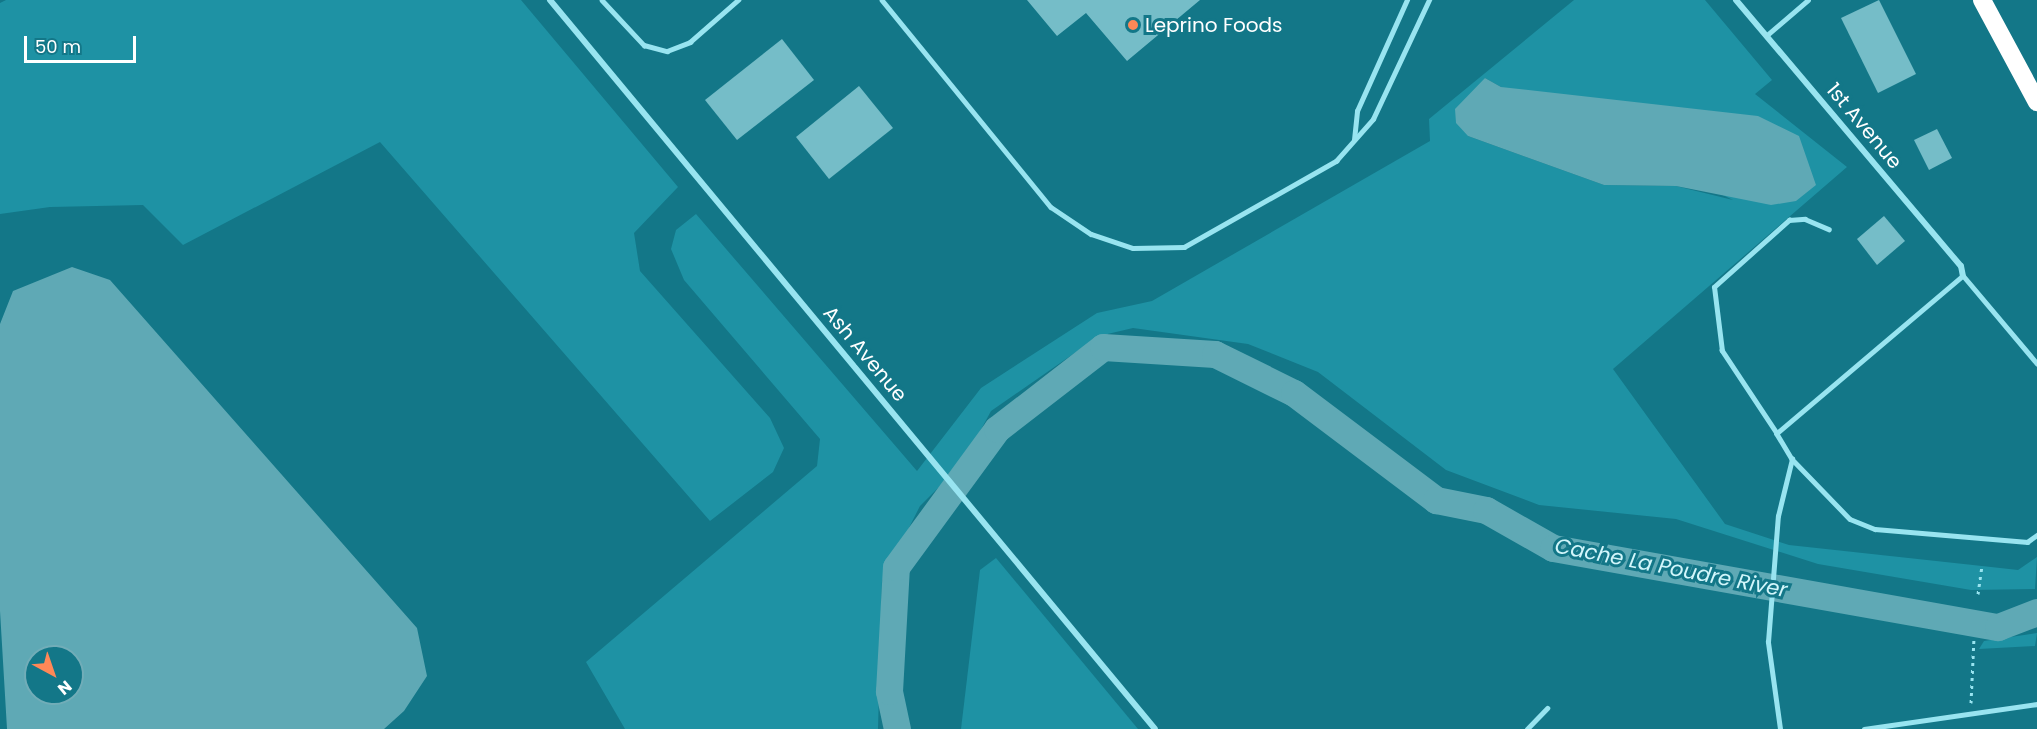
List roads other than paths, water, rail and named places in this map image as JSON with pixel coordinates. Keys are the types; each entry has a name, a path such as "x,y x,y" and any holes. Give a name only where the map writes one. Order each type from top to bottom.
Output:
{"highway":[{"path":"1982,0 2037,102"}],"street":[{"name":"Ash Avenue","path":"550,0 1155,729"},
{"name":"1st Avenue","path":"1736,0 1961,266 1963,276"}],"lane":[{"path":"602,0 644,45 667,51 690,42 738,0"},
{"path":"882,0 1051,207 1091,234 1133,248 1184,247 1336,161 1373,119 1429,0"},
{"path":"1354,140 1356,111 1407,0"},
{"path":"1766,36 1808,0"},
{"path":"1829,229 1805,219 1789,220 1714,287 1722,351 1792,459 1850,519 1875,529 2027,542 2037,535"},
{"path":"1777,434 1963,276 2037,364"},
{"path":"1780,729 1768,642 1778,516 1792,459"},
{"path":"1864,729 2037,704"},
{"path":"1527,729 1547,708"}],"waterway":[{"name":"Cache La Poudre River","path":"897,729 889,691 896,567 997,429 1103,347 1215,354 1294,393 1436,500 1486,510 1553,548 1998,627 2037,612"}],"place":[{"name":"Leprino Foods","path":"1133,25"}]}
